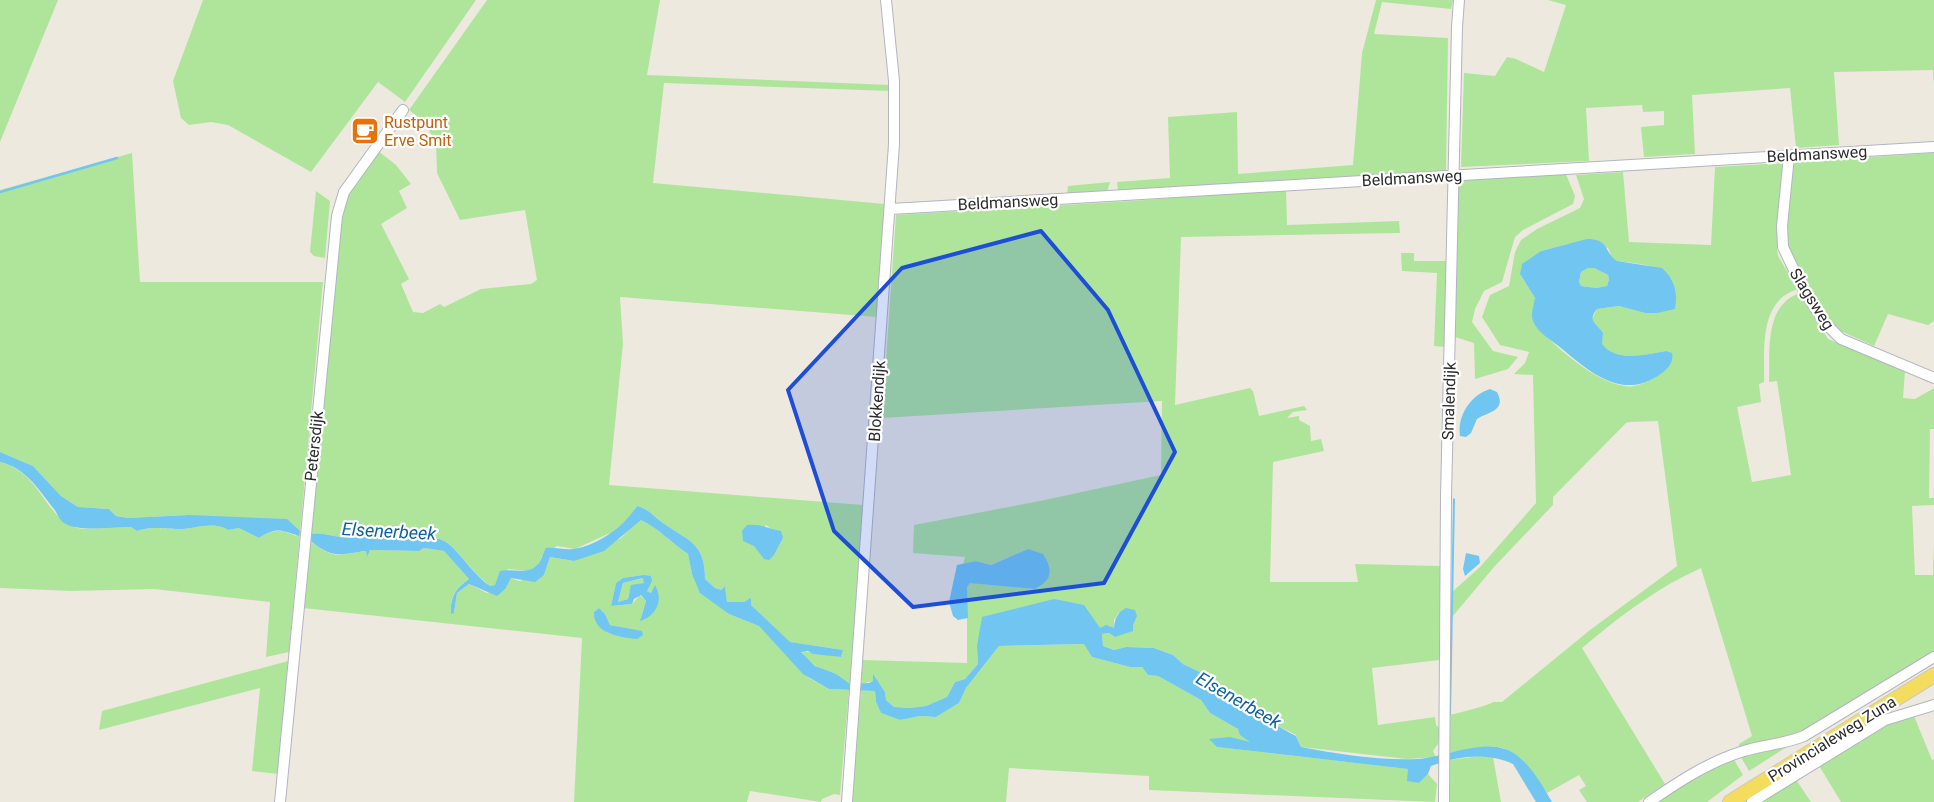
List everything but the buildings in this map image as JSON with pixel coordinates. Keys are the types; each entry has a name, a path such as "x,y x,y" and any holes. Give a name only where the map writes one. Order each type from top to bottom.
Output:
{"main road":[{"name":"Provincialeweg Zuna","path":"1730,802 1934,675"}],"street":[{"name":"Blokkendijk","path":"848,802 890,209 895,111 890,24 886,0"},
{"name":"Smalendijk","path":"1444,802 1446,496 1459,0"},
{"name":"Petersdijk","path":"280,802 337,216 344,192 403,110"},
{"name":"Beldmansweg","path":"890,209 1934,147"},
{"name":"Slagsweg","path":"1790,156 1782,226 1783,247 1803,289 1824,322 1841,339 1934,378"},
{"name":"Provincialeweg Zuna","path":"1649,802 1710,764 1745,750 1791,741 1804,736 1934,657"},
{"name":"Provincialeweg Zuna","path":"1752,802 1885,720 1934,705"}],"highlighted area":[{"path":"1041,231 1108,310 1175,452 1104,583 913,607 834,531 788,390 902,268"}],"green space":[{"path":"0,0 58,0 0,142"},
{"path":"203,0 476,0 405,102 378,82 311,172 228,125 211,122 189,125 181,118 173,81"},
{"path":"487,0 660,0 647,75 890,85 890,91 664,83 653,183 885,204 877,317 620,297 623,343 609,485 863,505 850,684 811,662 801,651 841,657 843,650 789,642 751,605 751,599 744,602 727,602 725,586 721,590 715,588 705,579 702,557 693,544 641,507 637,506 629,518 605,538 610,533 575,549 557,546 542,556 538,566 529,571 508,569 499,577 495,585 490,586 450,545 442,540 418,535 354,538 353,536 342,537 316,533 310,534 342,209 347,196 377,150 396,165 411,184 399,191 407,208 381,224 409,279 401,284 413,312 423,313 440,304 444,307 481,289 531,284 537,280 525,210 460,220 437,173 436,142 423,121 409,110","holes":["766,525 783,538 774,555 764,559 754,545"]},
{"path":"1376,0 1453,0 1451,9 1382,2 1374,34 1448,38 1446,171 1118,191 1117,182 1170,178 1168,117 1237,112 1238,174 1353,165 1362,53"},
{"path":"1548,0 1934,0 1934,86 1933,70 1834,72 1839,145 1796,148 1790,88 1692,95 1695,154 1644,157 1641,127 1664,125 1664,111 1643,112 1642,105 1586,108 1589,161 1461,167 1464,73 1495,76 1507,57 1516,59 1544,72 1566,5"},
{"path":"132,153 140,282 323,282 289,652 266,657 270,602 154,589 72,591 0,588 0,462 14,467 25,475 57,515 66,523 81,529 131,527 137,531 153,528 183,529 216,526 228,530 239,528 259,538 277,531 296,536 300,531 189,515 128,518 116,516 109,509 78,507 61,496 33,466 0,452 0,190"},
{"path":"1934,153 1934,321 1928,325 1888,314 1874,346 1834,328 1785,245 1794,162"},
{"path":"1785,163 1777,249 1778,256 1798,289 1785,295 1776,304 1770,315 1766,328 1764,382 1759,384 1761,402 1737,407 1752,482 1791,475 1777,381 1769,382 1771,330 1780,308 1788,299 1800,293 1828,339 1905,371 1903,398 1915,399 1934,388 1934,429 1930,429 1929,498 1934,498 1934,505 1912,506 1915,575 1933,575 1934,543 1934,653 1749,771 1739,754 1739,744 1752,736 1701,568 1638,604 1582,648 1665,784 1638,802 1587,802 1579,790 1586,786 1579,775 1547,793 1521,761 1503,748 1483,747 1448,753 1449,715 1493,702 1502,702 1590,630 1677,566 1658,421 1626,423 1553,497 1553,505 1494,567 1452,617 1452,592 1480,567 1536,503 1533,375 1514,374 1525,363 1529,352 1500,345 1482,317 1490,295 1509,286 1515,252 1521,240 1537,229 1580,208 1584,199 1576,175 1623,172 1629,242 1711,245 1715,167","holes":["1568,244 1608,248 1612,258 1617,261 1641,264 1661,270 1669,276 1674,284 1676,295 1674,309 1645,313 1619,306 1597,309 1592,319 1594,326 1603,335 1601,344 1615,354 1632,356 1666,351 1655,378 1637,385 1625,386 1602,378 1578,363 1546,336 1537,327 1535,298 1521,276 1521,267 1541,251"]},
{"path":"1565,172 1575,196 1573,204 1523,230 1515,237 1502,282 1484,291 1475,309 1472,322 1493,351 1518,357 1508,369 1475,379 1474,343 1455,337 1458,179"},
{"path":"1110,182 1107,192 1067,195 1068,186"},
{"path":"1286,189 1287,225 1399,221 1400,233 1181,237 1175,405 1250,388 1253,391 1259,416 1304,406 1307,410 1293,412 1287,418 1299,416 1299,420 1310,426 1311,441 1321,439 1324,451 1273,462 1270,582 1358,582 1355,564 1441,566 1439,660 1372,668 1378,725 1435,717 1436,725 1440,729 1438,744 1433,751 1436,757 1407,759 1301,747 1296,735 1261,715 1243,698 1234,700 1210,677 1183,664 1173,655 1154,648 1126,647 1114,650 1103,646 1102,634 1109,633 1115,637 1119,612 1114,620 1114,628 977,646 978,664 965,679 955,682 947,697 926,706 894,707 886,700 885,692 873,675 873,681 861,684 863,660 967,663 967,587 970,582 1034,589 1028,549 991,565 976,561 963,564 965,557 913,553 914,525 1161,475 1162,401 882,418 896,215 1132,201"},
{"path":"316,191 330,201 325,258 314,256 310,252"},
{"path":"1401,253 1414,253 1414,261 1448,261 1445,347 1434,346 1437,273 1402,271"},
{"path":"1588,268 1594,268 1608,275 1607,286 1596,288 1581,286 1579,282 1581,272"},
{"path":"640,519 653,527 688,554 692,574 729,614 759,626 809,678 829,689 849,690 840,795 834,794 822,799 821,802 750,791 747,802 574,802 582,638 303,608 309,540 324,551 341,555 366,551 367,556 370,550 419,551 424,548 444,551 469,579 454,593 451,613 454,613 457,593 469,584 487,593 506,588 511,578 519,581 544,575 550,557 574,561 621,538","holes":["643,575 649,584 647,591 651,593 642,621 641,617 646,601 640,595 632,604 611,606 616,583 623,578","599,608 605,614 610,625 625,628 637,639 609,633 594,612"]},
{"path":"644,578 644,583 634,586 629,593 628,599 618,602 623,583"},
{"path":"1085,644 1092,657 1130,667 1142,667 1148,675 1158,676 1201,700 1210,713 1238,729 1251,743 1210,739 1218,747 1409,769 1419,783 1428,774 1437,784 1435,802 1149,790 1149,776 1009,768 1006,802 852,802 861,690 875,691 876,702 881,713 900,720 920,716 936,717 959,703 966,688 999,646"},
{"path":"288,661 278,774 252,771 260,688 99,730 102,711"},
{"path":"1914,716 1932,760 1934,759 1934,802 1841,802 1818,764 1882,725"},
{"path":"1488,755 1493,757 1501,802 1448,802 1449,760"},
{"path":"1733,758 1743,775 1707,802 1653,802 1694,778"},
{"path":"1795,778 1811,802 1755,802"}],"water":[{"path":"1587,239 1600,241 1617,261 1662,268 1670,277 1675,287 1675,309 1657,313 1645,313 1619,306 1597,309 1593,319 1603,333 1602,344 1608,350 1615,354 1632,356 1666,351 1672,353 1672,362 1667,369 1648,381 1634,385 1608,381 1584,367 1541,333 1532,318 1535,298 1520,274 1522,264 1541,251","holes":["1588,268 1594,268 1608,275 1607,286 1596,288 1581,286 1579,282 1581,272"]},
{"path":"1490,389 1497,392 1500,403 1498,407 1477,419 1471,433 1466,437 1460,436 1463,413 1471,401"},
{"path":"0,452 33,466 61,496 78,507 109,509 116,516 128,518 189,515 287,519 300,531 299,536 275,531 259,538 239,528 228,530 216,526 183,529 153,528 137,531 131,527 79,528 62,521 31,480 24,474 0,462"},
{"path":"1453,498 1455,499 1451,715 1449,715"},
{"name":"Elsenerbeek","path":"637,506 648,511 693,544 702,557 705,579 715,588 721,590 725,586 727,602 744,602 751,598 751,605 790,642 843,650 841,657 813,654 808,651 801,652 815,666 836,674 850,684 869,683 873,681 873,674 885,692 886,700 894,707 926,706 947,697 955,682 965,679 978,664 977,646 982,617 1054,599 1084,605 1100,628 1106,625 1114,628 1117,616 1126,608 1135,610 1137,616 1133,625 1133,631 1115,637 1109,633 1102,634 1103,646 1114,650 1126,647 1154,648 1173,655 1183,664 1210,677 1234,700 1243,698 1261,715 1296,736 1301,747 1389,759 1428,758 1485,746 1505,749 1526,764 1552,802 1536,802 1513,764 1493,758 1462,758 1431,766 1428,774 1419,783 1407,781 1408,769 1217,747 1209,739 1230,737 1250,742 1240,735 1238,729 1210,713 1201,700 1158,676 1148,675 1142,667 1130,667 1092,657 1084,644 999,646 966,688 959,703 936,717 920,716 900,720 881,713 876,702 875,691 829,689 803,674 759,626 729,614 700,593 692,574 688,554 659,531 641,520 604,551 574,561 550,557 544,575 535,582 511,578 506,588 497,596 469,584 457,593 454,613 451,614 451,603 454,594 469,579 444,551 424,548 419,551 370,550 367,557 366,551 341,554 329,553 308,539 310,534 316,533 342,537 353,536 355,538 404,535 431,537 442,540 450,545 490,586 495,585 500,571 524,571 538,565 546,548 573,549 592,544 618,528"},
{"path":"747,525 762,526 781,531 783,538 774,555 769,560 764,559 754,546 743,541 742,531"},
{"path":"1028,549 1043,554 1046,559 1050,570 1045,582 1034,589 970,583 967,587 968,618 958,620 953,616 949,602 957,565 976,561 991,565"},
{"path":"1466,553 1479,556 1480,563 1465,576 1463,569"},
{"path":"643,575 651,576 652,581 647,591 651,593 655,585 659,597 657,607 646,619 640,621 646,601 641,595 634,599 632,604 611,606 616,583 623,578","holes":["643,578 644,583 631,585 628,599 618,602 623,583"]},
{"path":"599,608 605,614 610,625 642,631 643,635 637,639 616,635 603,630 595,619 594,612"}],"waterway":[{"path":"0,192 117,158"}],"place":[{"name":"Rustpunt Erve Smit","path":"365,131"}]}
